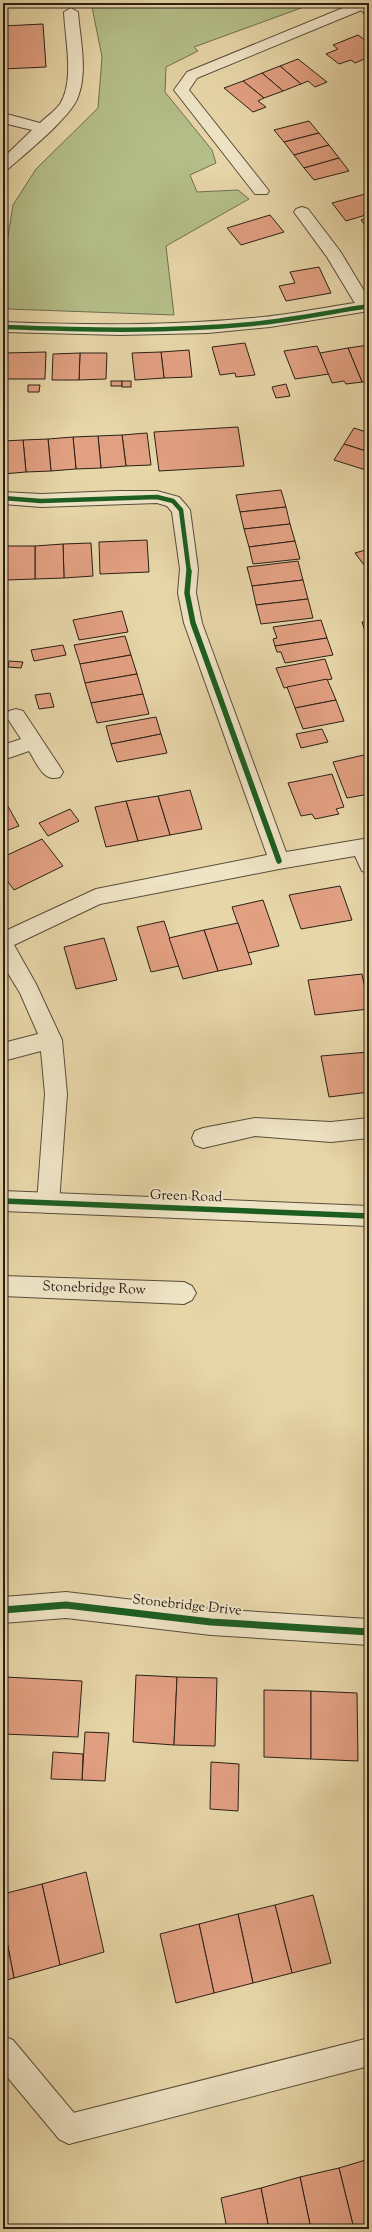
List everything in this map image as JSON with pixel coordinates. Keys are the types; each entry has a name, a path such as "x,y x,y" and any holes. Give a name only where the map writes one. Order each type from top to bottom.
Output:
{"street":[{"path":"261,191 181,90 192,75 364,6"},
{"path":"3,166 66,107 75,85 71,12"},
{"path":"3,118 44,129"},
{"path":"3,327 87,331 181,329 238,325 330,313 367,306 334,255 302,212"},
{"path":"3,498 22,501 52,501 157,496 173,501 181,510 189,569 187,593 193,623 279,860"},
{"path":"16,716 53,772"},
{"path":"3,753 33,742"},
{"path":"3,940 96,897 279,860 366,853"},
{"path":"3,946 29,990 50,1040 56,1094 48,1203"},
{"path":"3,1052 50,1040"},
{"path":"203,1138 255,1127 331,1132 369,1128"},
{"name":"Green Road","path":"3,1200 369,1216"},
{"name":"Stonebridge Row","path":"3,1286 184,1293"},
{"name":"Stonebridge Drive","path":"3,1610 66,1605 211,1622 369,1632"},
{"path":"3,2050 69,2129 369,2052"}],"green space":[{"path":"109,3 312,4 194,47 198,51 166,67 165,92 212,150 216,163 190,175 197,192 238,190 249,199 166,246 174,315 8,309 3,287 3,268 13,205 36,169 98,108 102,57 92,7"}],"building":[{"path":"43,24 46,67 3,69 3,26"},
{"path":"358,35 369,43 369,57 355,63 351,60 339,64 326,54 338,49 333,45"},
{"path":"298,59 327,82 315,87 308,81 301,84 280,66"},
{"path":"280,66 301,84 283,91 262,73"},
{"path":"262,73 283,91 264,98 243,81"},
{"path":"243,81 264,98 258,101 266,107 253,112 224,88"},
{"path":"309,121 319,133 284,142 274,130"},
{"path":"319,133 329,145 294,155 284,142"},
{"path":"329,145 339,158 304,168 294,155"},
{"path":"339,158 349,171 314,180 304,168"},
{"path":"369,193 369,214 346,221 332,203"},
{"path":"270,215 284,232 241,245 227,228"},
{"path":"369,217 369,230 361,220"},
{"path":"319,267 331,293 286,301 279,286 295,283 290,272"},
{"path":"245,343 255,375 236,377 235,373 220,375 212,347"},
{"path":"369,345 369,381 362,382 348,348"},
{"path":"317,346 329,374 295,379 284,351"},
{"path":"348,348 362,382 346,384 344,381 332,383 320,353"},
{"path":"189,350 192,377 164,378 161,352"},
{"path":"46,352 45,379 3,379 5,353"},
{"path":"161,352 164,378 135,380 132,353"},
{"path":"80,353 107,353 106,379 79,380"},
{"path":"80,353 79,380 52,380 53,354"},
{"path":"111,381 122,381 122,386 111,386"},
{"path":"122,381 131,381 131,387 122,387"},
{"path":"286,384 290,396 276,398 272,387"},
{"path":"28,385 40,385 39,392 28,392"},
{"path":"238,427 244,466 159,471 154,432"},
{"path":"354,428 369,433 369,452 344,444"},
{"path":"147,433 151,465 126,466 122,435"},
{"path":"122,435 126,466 101,468 98,436"},
{"path":"98,436 101,468 76,469 73,437"},
{"path":"73,437 76,469 51,471 48,439"},
{"path":"48,439 51,471 26,472 23,440"},
{"path":"23,440 26,472 3,474 3,441"},
{"path":"344,444 369,452 369,471 334,460"},
{"path":"281,490 286,507 240,512 236,495"},
{"path":"286,507 290,524 244,529 240,512"},
{"path":"290,524 295,541 249,547 244,529"},
{"path":"147,540 149,572 100,574 99,542"},
{"path":"295,541 300,559 253,564 249,547"},
{"path":"91,543 93,576 64,578 63,544"},
{"path":"63,544 64,578 35,579 35,546"},
{"path":"6,546 35,546 35,579 7,580"},
{"path":"6,546 7,580 3,580 3,547"},
{"path":"369,549 369,564 364,565 355,553"},
{"path":"298,561 303,580 252,586 247,567"},
{"path":"303,580 308,599 256,605 252,586"},
{"path":"308,599 313,618 261,624 256,605"},
{"path":"122,611 128,632 79,640 73,620"},
{"path":"321,620 327,638 275,646 273,639 277,638 273,627"},
{"path":"369,621 369,630 365,631 362,622"},
{"path":"125,636 131,655 80,664 74,645"},
{"path":"327,638 333,655 285,663 281,652 277,652 275,646"},
{"path":"63,645 66,655 34,661 31,650"},
{"path":"131,655 137,674 85,683 80,664"},
{"path":"325,659 332,679 284,688 276,668"},
{"path":"9,661 23,662 21,668 8,667"},
{"path":"137,674 143,694 91,703 85,683"},
{"path":"327,679 336,700 295,708 287,687"},
{"path":"50,693 54,707 39,709 35,695"},
{"path":"143,694 149,714 97,723 91,703"},
{"path":"336,700 344,721 303,729 295,708"},
{"path":"156,717 161,734 111,744 106,726"},
{"path":"322,729 328,742 301,748 296,734"},
{"path":"161,734 167,753 117,762 111,744"},
{"path":"364,755 369,767 369,794 347,798 333,762"},
{"path":"332,774 344,807 336,809 339,814 315,819 312,814 301,816 288,783"},
{"path":"190,790 202,829 170,835 158,796"},
{"path":"158,796 170,835 138,841 126,801"},
{"path":"3,801 5,801 19,826 3,832"},
{"path":"126,801 138,841 106,847 95,807"},
{"path":"70,809 79,821 48,836 39,823"},
{"path":"42,839 63,866 14,890 3,875 3,857"},
{"path":"340,886 352,920 301,929 289,895"},
{"path":"263,900 279,946 248,953 232,907"},
{"path":"164,921 179,966 151,972 137,927"},
{"path":"238,923 252,964 218,971 204,930"},
{"path":"204,930 218,971 183,979 169,938"},
{"path":"104,938 117,980 76,989 64,947"},
{"path":"362,974 369,1009 315,1015 308,980"},
{"path":"369,1052 369,1092 329,1097 321,1056"},
{"path":"136,1675 177,1677 174,1745 133,1742"},
{"path":"5,1677 82,1681 78,1737 3,1734"},
{"path":"177,1677 217,1678 215,1746 174,1745"},
{"path":"264,1690 311,1691 311,1759 264,1757"},
{"path":"311,1691 357,1693 358,1761 311,1759"},
{"path":"366,1729 369,1729 369,1781 368,1781"},
{"path":"85,1732 109,1733 105,1781 82,1780"},
{"path":"53,1752 83,1754 82,1780 51,1779"},
{"path":"211,1762 239,1764 238,1811 210,1809"},
{"path":"86,1872 104,1952 60,1965 42,1884"},
{"path":"42,1884 60,1965 14,1978 3,1921 3,1894"},
{"path":"313,1895 331,1963 292,1973 275,1905"},
{"path":"275,1905 292,1973 253,1983 238,1914"},
{"path":"238,1914 253,1983 214,1993 199,1924"},
{"path":"3,1921 14,1978 3,1981"},
{"path":"199,1924 214,1993 176,2003 160,1934"},
{"path":"369,2159 369,2229 354,2229 339,2168"},
{"path":"339,2168 354,2229 311,2229 300,2177"},
{"path":"300,2177 311,2229 269,2229 261,2188"},
{"path":"261,2188 269,2229 227,2229 221,2198"}],"cycle path":[{"path":"3,327 120,330 178,329 254,324 369,306"},
{"path":"3,498 41,501 119,497 157,497 173,501 181,510 189,569 187,593 193,623 279,861"},
{"path":"3,1201 369,1216"},
{"path":"3,1610 66,1605 211,1622 369,1632"}]}
